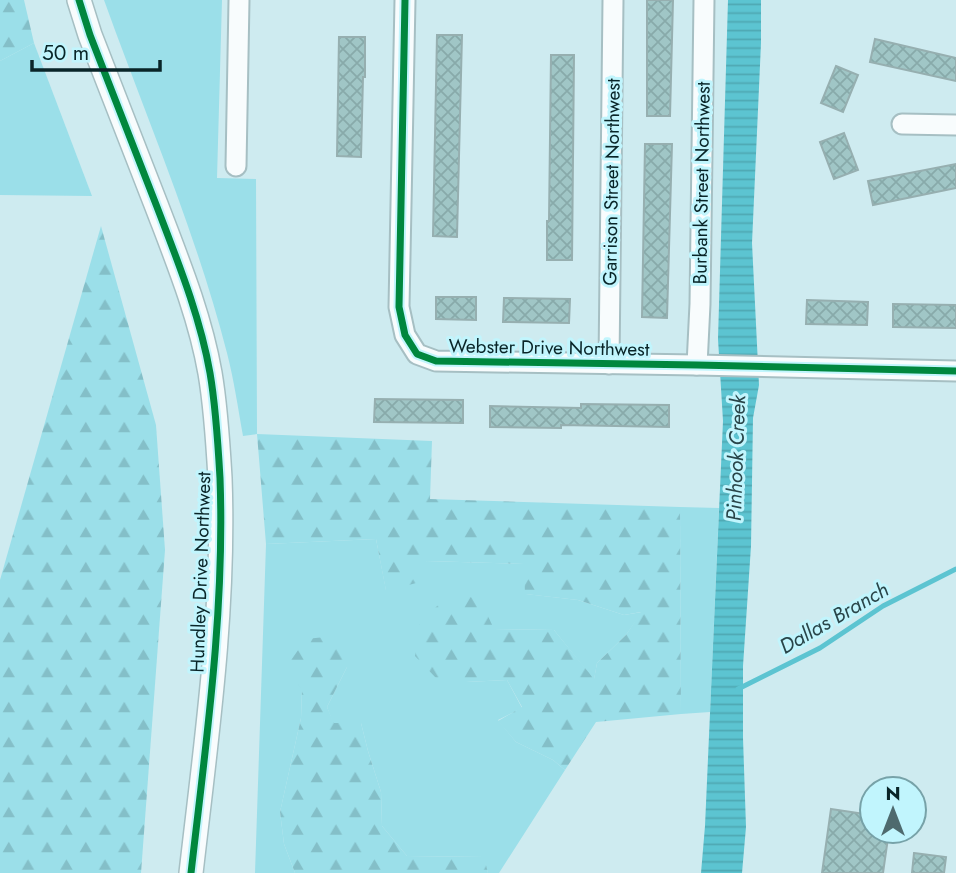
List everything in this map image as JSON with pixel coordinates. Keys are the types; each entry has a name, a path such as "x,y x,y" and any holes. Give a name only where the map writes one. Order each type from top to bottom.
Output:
{"street":[{"name":"Hundley Drive Northwest","path":"79,0 181,271 200,327 210,373 216,421 221,523 219,596 213,679 191,873"},
{"path":"236,166 239,0"},
{"name":"Webster Drive Northwest","path":"405,0 399,307 405,335 417,354 436,361 956,371"},
{"name":"Garrison Street Northwest","path":"609,364 612,0"},
{"name":"Burbank Street Northwest","path":"697,365 704,0"},
{"path":"902,124 956,125"}],"green space":[{"path":"0,0 24,0 34,43 0,61"},
{"path":"104,0 222,0 217,178 256,179 257,434 243,436 227,353 201,263"},
{"path":"34,43 92,196 0,195 0,61"},
{"path":"101,226 156,425 165,550 141,873 0,873 0,580"},
{"path":"257,434 432,441 430,499 680,507 681,714 596,722 565,770 553,760 516,742 498,721 522,707 507,680 466,682 436,678 415,656 420,621 452,593 480,599 494,629 554,630 594,679 597,663 626,635 641,612 624,615 578,600 525,594 524,564 427,561 420,582 386,591 376,539 266,544"},
{"path":"680,507 719,508 710,712 681,714"},
{"path":"376,539 386,590 427,561 525,564 526,594 578,600 624,615 642,612 626,635 597,663 594,680 554,630 494,629 466,682 507,680 522,708 498,720 516,742 553,760 565,770 499,873 488,873 483,857 407,856 382,826 381,792 361,723 333,723 327,707 347,667 302,690 301,718 280,812 284,844 295,873 255,873 266,544"},
{"path":"344,635 347,667 327,707 334,723 361,723 381,792 382,826 407,856 484,857 488,873 295,873 284,844 280,812 301,718 302,690 286,667 306,639"}],"water":[{"name":"Pinhook Creek","path":"728,0 761,0 752,243 759,385 753,418 751,546 743,666 746,827 742,873 701,873 723,421 718,339"}],"building":[{"path":"647,0 673,0 670,116 647,116"},
{"path":"437,35 462,35 457,237 433,236"},
{"path":"339,37 365,37 361,157 337,156"},
{"path":"875,39 956,58 956,81 870,62"},
{"path":"551,55 574,55 572,260 547,260"},
{"path":"836,66 858,75 843,112 821,103"},
{"path":"844,133 858,170 834,179 820,142"},
{"path":"645,144 672,144 667,318 642,317"},
{"path":"956,164 956,188 873,205 868,181"},
{"path":"436,297 476,297 476,320 436,319"},
{"path":"504,298 570,299 569,323 503,322"},
{"path":"807,300 868,302 867,325 806,324"},
{"path":"893,304 956,305 956,328 893,327"},
{"path":"375,399 463,400 463,423 374,422"},
{"path":"581,404 669,405 669,427 490,427 490,406 581,408"},
{"path":"831,809 858,813 858,845 887,845 883,873 822,873"},
{"path":"914,853 946,857 944,873 912,873"}],"waterway":[{"name":"Dallas Branch","path":"738,689 820,648 883,606 956,569"}],"cycle path":[{"path":"79,0 188,289 206,352 214,399 220,478 220,577 213,676 191,873"},
{"path":"405,0 399,307 405,335 417,354 436,361 956,371"}]}
